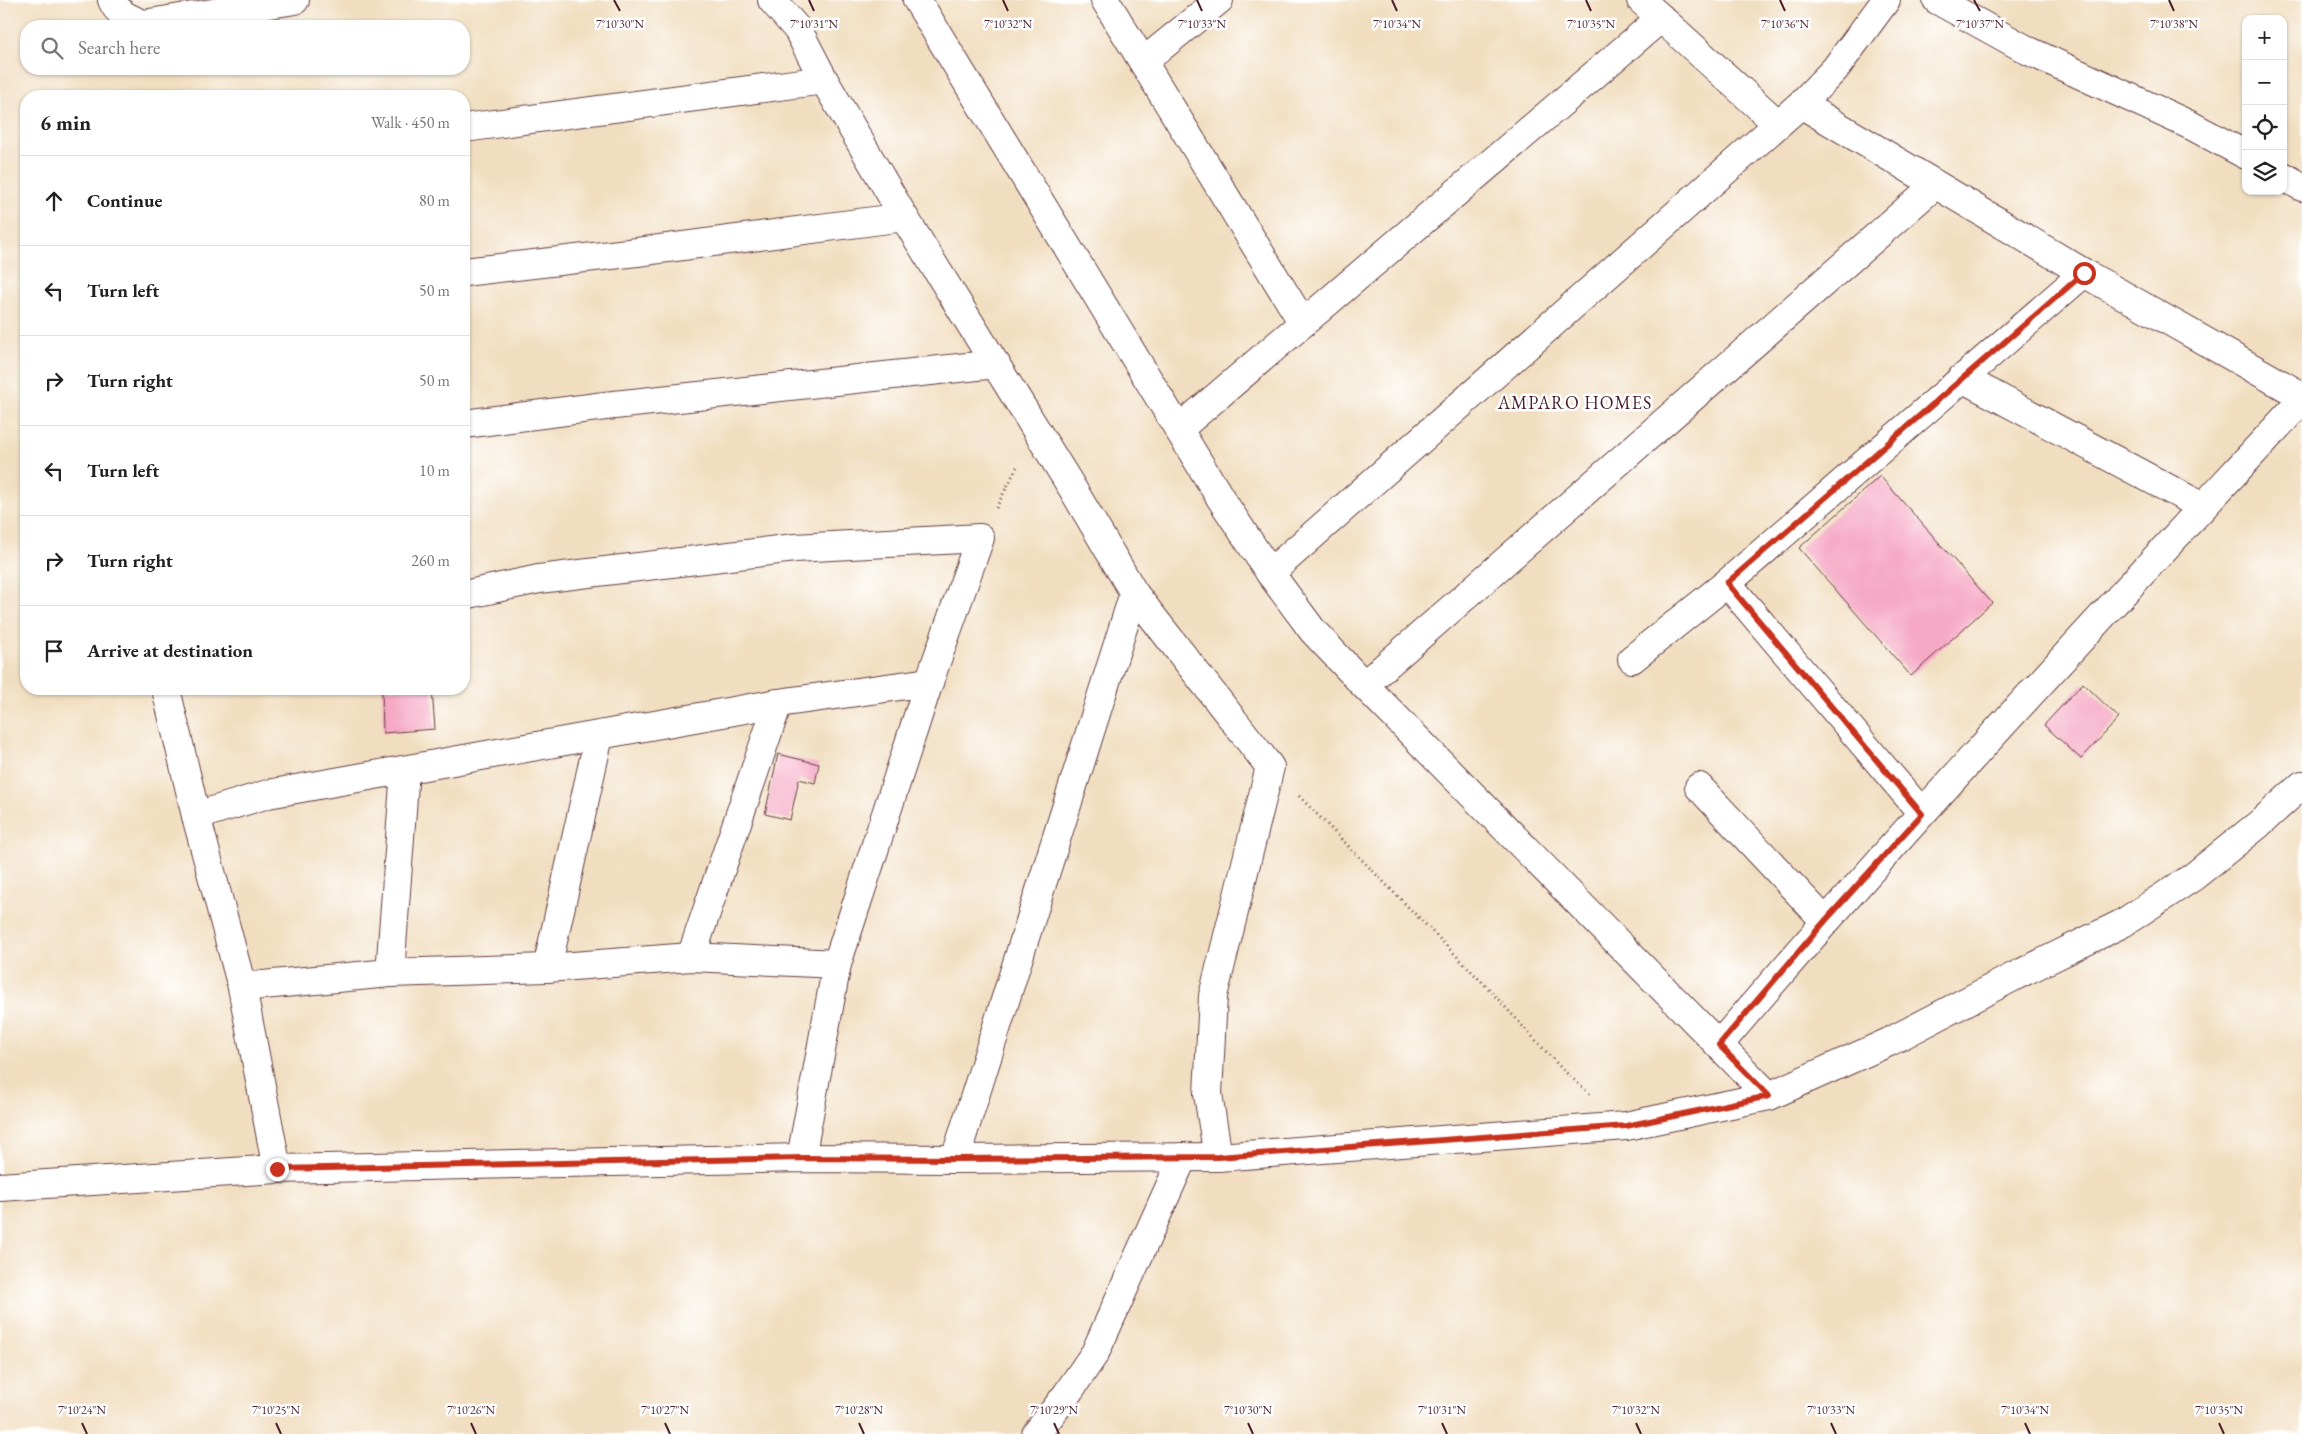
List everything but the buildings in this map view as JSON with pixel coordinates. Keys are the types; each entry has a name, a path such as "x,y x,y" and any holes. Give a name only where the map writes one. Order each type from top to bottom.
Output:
{"street":[{"path":"112,0 115,7 126,17 133,20"},
{"path":"164,20 250,4 295,0"},
{"path":"772,0 798,30 824,80 904,217 1071,486 1134,593 1270,768 1213,996 1208,1094 1218,1157"},
{"path":"918,0 1059,234 1180,428 1221,499 1270,573 1313,631 1769,1096"},
{"path":"1105,0 1303,323"},
{"path":"1143,62 1219,0"},
{"path":"1641,0 1778,124"},
{"path":"1270,573 1801,104 1836,69 1886,0"},
{"path":"1936,0 2029,51 2192,126 2242,153"},
{"path":"1180,428 1661,18"},
{"path":"470,127 824,80"},
{"path":"1801,104 2084,273 2302,396"},
{"path":"2287,178 2302,187"},
{"path":"1364,685 1935,185"},
{"path":"470,271 637,252 904,217"},
{"path":"1632,660 1727,583 2084,273"},
{"path":"470,423 605,406 996,364"},
{"path":"1962,378 2203,507"},
{"path":"1719,1045 1825,921 2080,638 2302,400"},
{"path":"470,593 539,579 795,548 980,538 930,682 837,964 801,1158"},
{"path":"1727,583 1922,814"},
{"path":"955,1159 1134,593"},
{"path":"196,816 268,794 778,703 930,682"},
{"path":"167,695 196,816 242,987 277,1169"},
{"path":"691,957 778,703"},
{"path":"547,968 599,736"},
{"path":"390,973 405,770"},
{"path":"0,1187 277,1169 801,1158 1218,1157 1626,1126 1769,1096 1889,1042 2015,976 2123,923 2193,877 2259,824 2302,786"},
{"path":"1699,787 1825,921"},
{"path":"242,987 390,973 547,968 691,957 837,964"},
{"path":"1036,1434 1095,1353 1183,1157"}],"path":[{"path":"980,538 1036,431"},
{"path":"1270,768 1486,986 1561,1068 1626,1126"}],"district":[{"name":"AMPARO HOMES","path":"1575,403"}],"route":[{"path":"277,1169 801,1158 1218,1157 1253,1152 1626,1126 1701,1112 1769,1096 1719,1045 1825,921 1922,814 1727,583 2084,273"}]}
